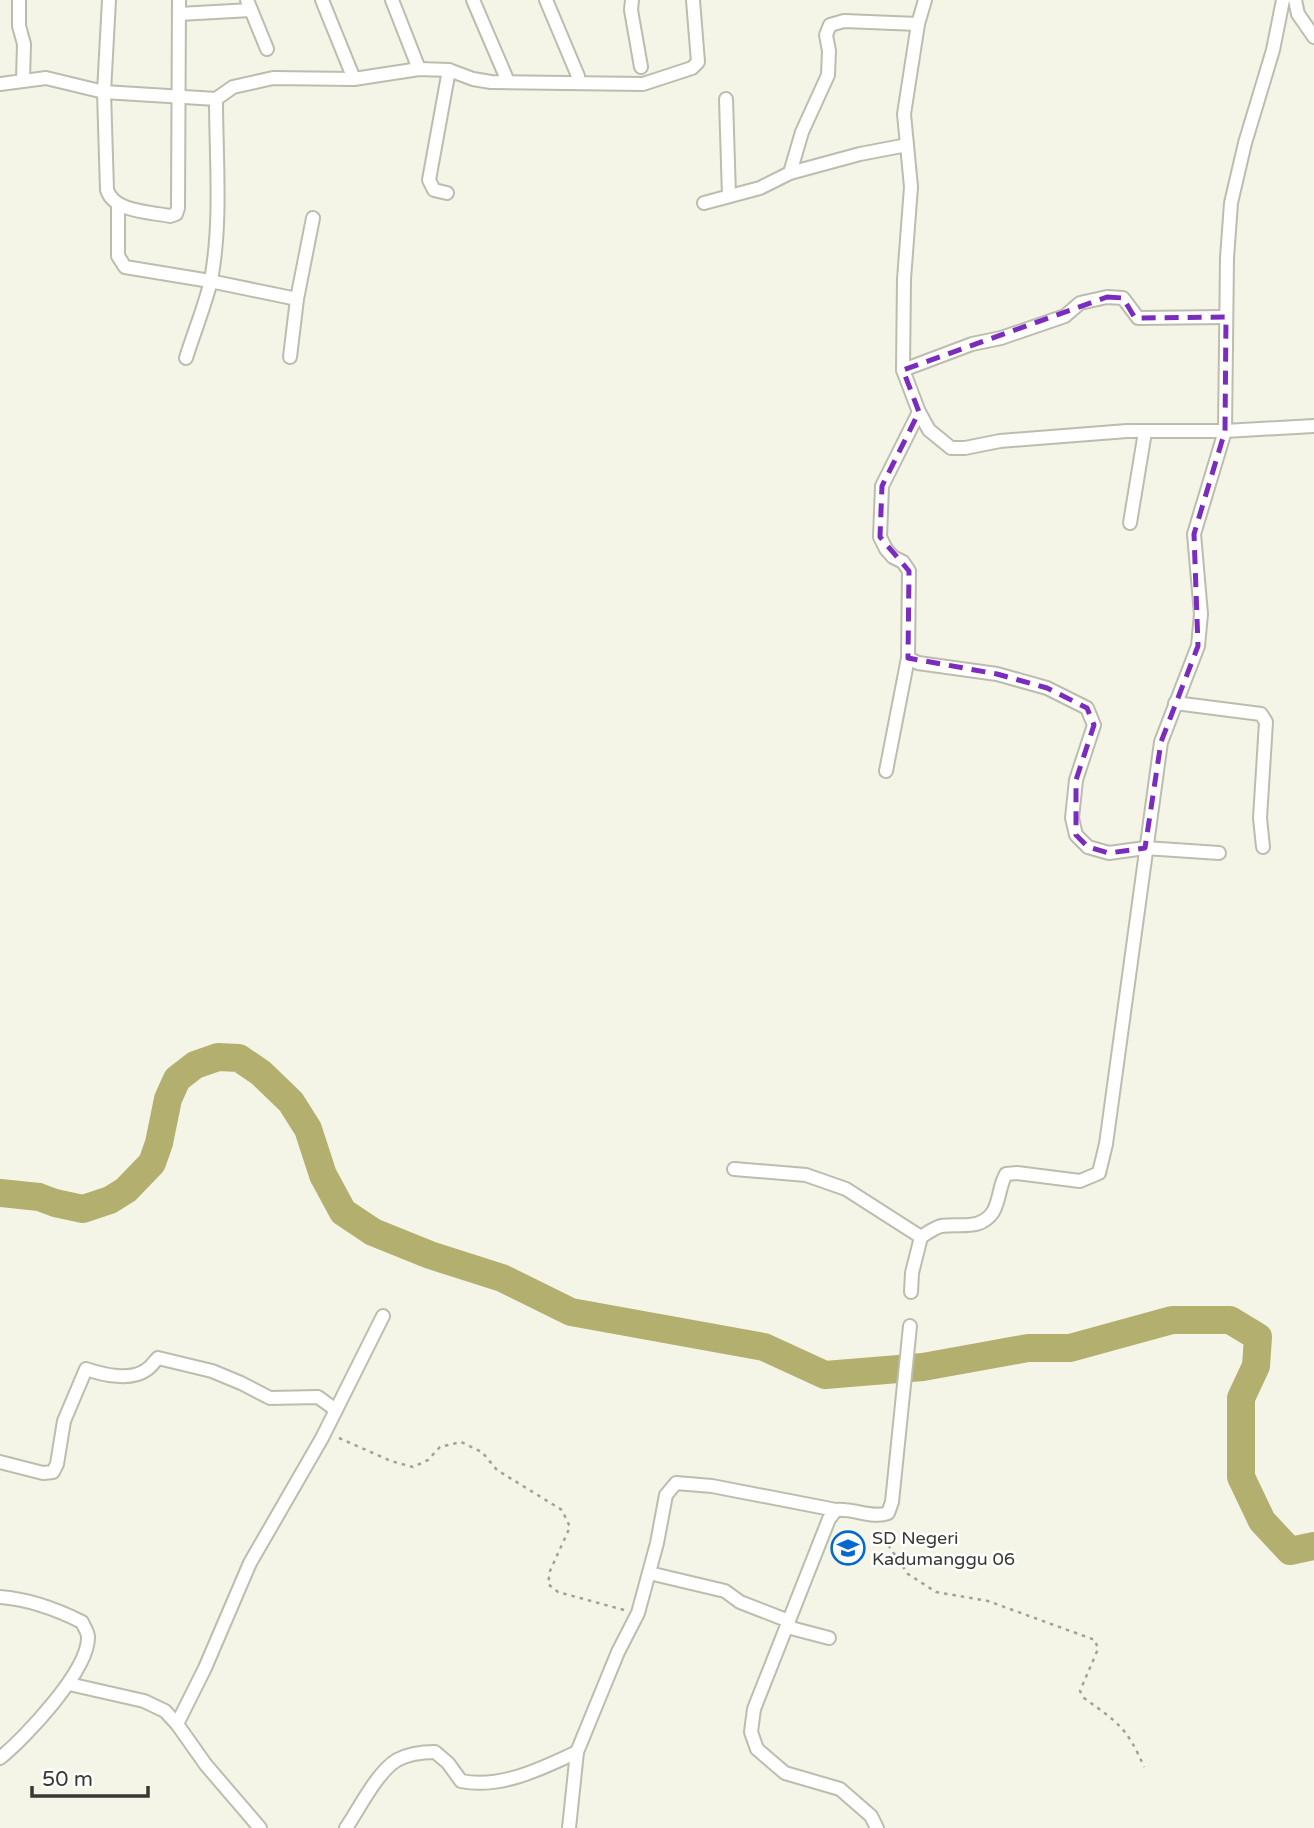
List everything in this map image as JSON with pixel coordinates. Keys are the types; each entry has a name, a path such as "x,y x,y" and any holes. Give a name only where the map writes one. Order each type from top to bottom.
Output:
{"street":[{"path":"19,0 19,26 24,44 23,80"},
{"path":"109,0 104,92 107,190 110,199 118,205 170,216 176,214 178,208 179,0"},
{"path":"322,0 354,79"},
{"path":"392,0 419,69"},
{"path":"473,0 506,77"},
{"path":"546,0 578,75"},
{"path":"0,84 46,78 104,92 216,99 233,87 273,78 354,79 419,69 449,70 491,82 643,83 692,68 698,62 692,0"},
{"path":"925,0 918,24 904,114 911,187 904,279 903,370 929,430 951,448 965,448 1012,440 1127,431 1225,431 1314,426"},
{"path":"911,1292 912,1273 921,1237 938,1227 974,1226 987,1219 995,1208 1000,1183 1006,1174 1080,1181 1099,1173 1107,1144 1161,742 1198,646 1201,614 1194,534 1225,431 1227,258 1231,203 1245,143 1273,50 1283,0"},
{"path":"1295,0 1298,14 1314,37"},
{"path":"630,3 641,67"},
{"path":"179,14 249,5 267,49"},
{"path":"790,173 802,131 828,75 829,51 826,35 830,25 844,21 918,24"},
{"path":"447,193 434,190 429,180 449,70"},
{"path":"187,358 210,281 216,208 216,99"},
{"path":"726,99 729,196"},
{"path":"704,203 760,188 790,173 860,154 907,145"},
{"path":"118,205 118,256 125,267 297,299"},
{"path":"290,357 297,299 313,218"},
{"path":"903,370 972,344 1001,338 1065,316 1080,303 1107,297 1123,299 1138,318 1226,317"},
{"path":"886,771 908,658 909,571 903,562 893,557 886,549 880,537 882,486 919,412"},
{"path":"1130,523 1145,432"},
{"path":"908,658 918,663 997,674 1047,688 1087,708 1094,725 1076,780 1072,818 1076,835 1088,847 1109,853 1145,849 1219,853"},
{"path":"1175,703 1261,713 1264,716 1266,722 1260,818 1263,847"},
{"path":"734,1169 806,1175 846,1189 921,1237"},
{"path":"177,1724 205,1668 250,1563 326,1432 383,1316"},
{"path":"569,1828 577,1752 618,1652 638,1613 666,1495 676,1483 712,1486 836,1510 847,1509 881,1516 888,1513 892,1502 910,1326"},
{"path":"0,1462 43,1473 53,1472 57,1464 64,1421 86,1369 100,1374 123,1376 145,1372 158,1358 212,1371 270,1398 318,1397 336,1410"},
{"path":"836,1510 829,1519 754,1709 751,1731 757,1749 785,1773 840,1789 871,1816 877,1828"},
{"path":"649,1573 725,1591 740,1602 788,1624 829,1638"},
{"path":"0,1597 14,1597 82,1622 88,1637 69,1684 15,1746 0,1758"},
{"path":"69,1684 144,1701 165,1711 206,1765 260,1828"},
{"path":"346,1828 379,1778 396,1761 419,1752 435,1752 448,1763 461,1781 479,1785 543,1769 577,1752"}],"path":[{"path":"326,1432 391,1461 412,1467 428,1460 440,1447 460,1442 482,1452 497,1470 562,1510 570,1527 550,1572 548,1584 558,1592 638,1613"},
{"path":"881,1516 882,1536 908,1574 936,1592 989,1601 1095,1640 1098,1649 1080,1691 1084,1698 1122,1726 1135,1745 1144,1767"}],"highlighted area":[{"path":"1107,297 1123,298 1135,318 1226,317 1225,431 1194,534 1198,646 1161,742 1145,848 1109,853 1088,847 1076,835 1076,780 1094,725 1087,708 1047,688 997,674 908,658 909,571 880,537 882,486 919,412 903,370"}],"waterway":[{"path":"0,1193 39,1197 83,1209 110,1200 126,1190 152,1163 168,1099 177,1079 195,1065 218,1057 239,1058 261,1073 291,1102 308,1129 323,1175 343,1212 373,1232 430,1255 502,1278 571,1312 764,1347 825,1375 923,1367 1028,1348 1070,1348 1172,1320 1230,1320 1258,1337 1256,1366 1241,1398 1241,1477 1262,1521 1290,1551 1314,1546"}],"place":[{"name":"SD Negeri Kadumanggu 06","path":"848,1548"}]}
